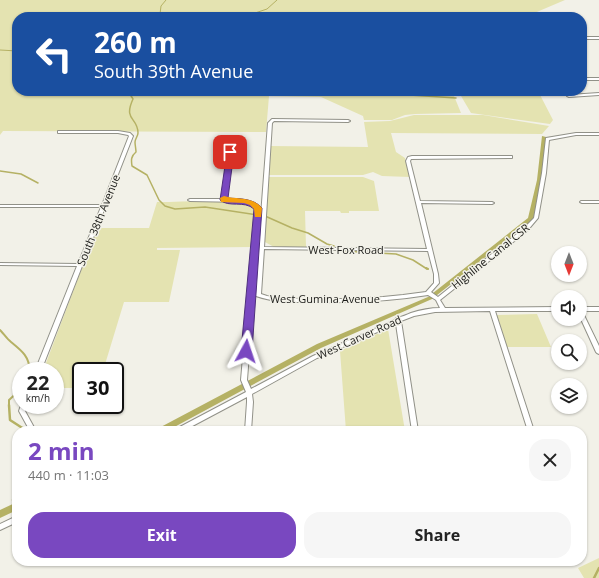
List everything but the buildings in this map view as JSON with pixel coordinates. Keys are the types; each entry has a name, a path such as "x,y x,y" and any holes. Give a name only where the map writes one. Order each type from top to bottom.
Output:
{"street":[{"path":"587,38 599,38"},
{"path":"587,79 599,79"},
{"path":"587,95 599,95"},
{"name":"West Gumina Avenue","path":"348,121 271,121 258,295 267,299 383,299 430,294"},
{"name":"South 38th Avenue","path":"42,362 131,136 129,134 118,132 59,132"},
{"name":"Highline Canal CSR","path":"438,299 525,230 536,218 544,173 547,139 576,134 599,134"},
{"path":"224,200 230,152"},
{"path":"443,310 438,299 430,294 437,284 419,202 408,161 409,158 512,157"},
{"path":"190,200 244,201 252,203 258,208 247,388 250,402 248,426"},
{"path":"419,202 492,203"},
{"path":"582,202 599,202"},
{"path":"0,206 104,206"},
{"name":"West Fox Road","path":"261,248 430,250"},
{"path":"0,264 80,265"},
{"path":"492,309 529,426"},
{"name":"West Carver Road","path":"186,426 247,388 418,312 443,310 551,309"},
{"path":"587,310 599,309"},
{"path":"398,320 414,426"},
{"path":"587,325 599,352"},
{"path":"24,414 30,426"},
{"path":"0,527 12,521"}],"green space":[{"path":"0,0 565,0 537,12 12,12 12,96 269,96 266,132 3,131 0,135"},
{"path":"269,96 454,96 461,113 415,114 405,115 392,120 364,120 363,116 321,97"},
{"path":"461,96 541,96 553,120 550,124 471,113"},
{"path":"414,115 483,115 549,126 542,134 391,133 396,152 405,158 410,177 382,176 373,172 363,175 268,175 269,146 368,147 364,122 390,121"},
{"path":"267,177 363,177 374,181 379,211 349,211 349,213 341,213 340,211 305,211 306,247 274,247 265,242"},
{"path":"221,201 243,203 255,209 252,247 157,248 157,250 180,250 169,302 124,302 106,362 72,362 72,388 64,388 64,362 46,362 97,228 149,228 157,202"},
{"path":"537,314 551,347 505,347 496,315"},
{"path":"388,329 404,426 346,426 340,351"},
{"path":"599,558 599,578 584,578 578,568 587,566 587,564"}],"waterway":[{"path":"160,12 161,6 166,0"},
{"path":"258,12 267,9 277,0"},
{"path":"0,50 12,51"},
{"path":"131,96 133,99 130,106 130,115 136,124 138,133 135,142 136,152 132,158 132,166 147,175 159,200 165,206 175,209 205,207 265,216 292,228 308,233 327,244 334,246"},
{"path":"425,96 456,98"},
{"path":"169,426 319,346 430,298 531,219 539,180 544,137"},
{"path":"0,171 21,174 38,183"},
{"path":"341,251 396,254 413,260 427,269"},
{"path":"0,330 24,354 28,362"},
{"path":"9,405 9,400 12,397"},
{"path":"9,405 10,420 19,426"},
{"path":"0,514 12,508"},
{"path":"594,578 599,568"}],"slow traffic":[{"path":"224,198 224,200 252,203 258,208 258,215"}],"route":[{"path":"230,152 224,200 244,201 252,203 258,208 246,351"}]}
